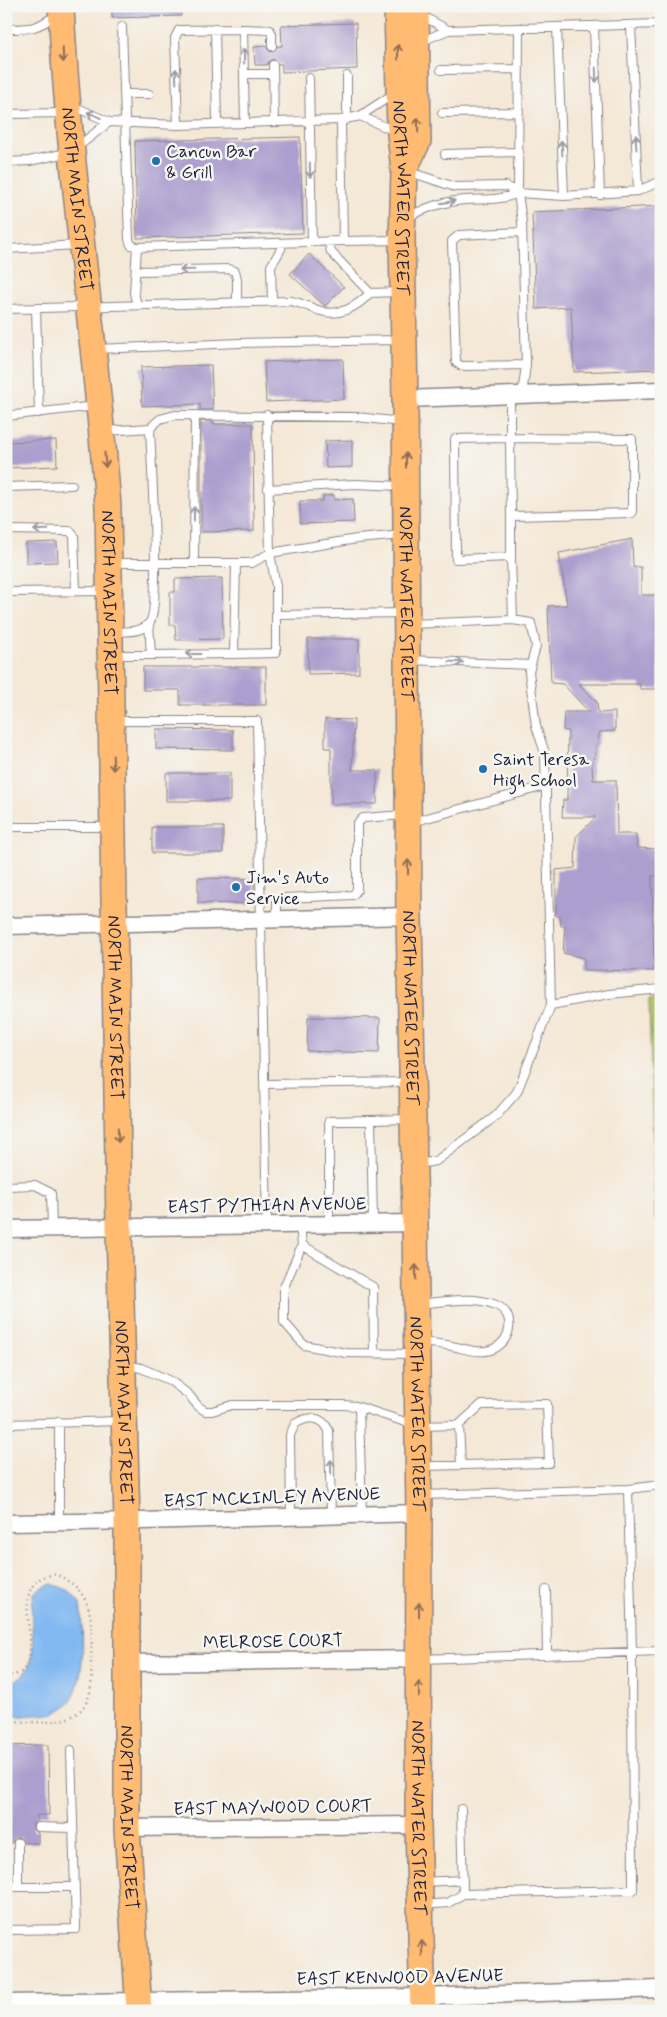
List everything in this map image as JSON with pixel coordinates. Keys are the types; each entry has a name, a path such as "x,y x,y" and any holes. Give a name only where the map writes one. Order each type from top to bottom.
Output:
{"main road":[{"path":"404,170 418,141 417,44 410,8"},
{"name":"NORTH WATER STREET","path":"410,8 399,91 400,134 404,170 402,230 406,411 409,916 419,1504 418,1825 423,2004"},
{"name":"NORTH MAIN STREET","path":"61,9 71,152 101,406 110,563 120,1228 127,1521 127,1828 139,2006"}],"street":[{"path":"406,411 516,395 661,390"},
{"path":"6,926 409,916"},
{"name":"EAST PYTHIAN AVENUE","path":"6,1229 415,1223"},
{"name":"EAST MCKINLEY AVENUE","path":"6,1523 362,1514 419,1504"},
{"name":"MELROSE COURT","path":"128,1663 419,1659"},
{"name":"EAST MAYWOOD COURT","path":"127,1828 418,1825"},
{"name":"EAST KENWOOD AVENUE","path":"6,2003 139,2006 423,2004 661,1989"}],"lane":[{"path":"410,8 448,30"},
{"path":"6,29 39,27 61,9"},
{"path":"417,44 448,30 661,24"},
{"path":"631,25 638,191"},
{"path":"594,26 600,195"},
{"path":"122,27 129,239 131,245 136,247 343,241 402,230 436,204 506,199 518,193"},
{"path":"557,27 564,196"},
{"path":"513,620 510,438 516,395 526,366 522,232 518,193 519,28"},
{"path":"215,29 217,123"},
{"path":"243,29 245,123"},
{"path":"178,124 176,33 179,30 270,30 272,46"},
{"path":"273,65 274,122"},
{"path":"441,70 519,69"},
{"path":"244,74 273,74"},
{"path":"343,241 344,120 347,76"},
{"path":"309,78 312,242"},
{"path":"6,114 67,108 109,122 126,123 178,124 344,120 360,116 399,91"},
{"path":"124,94 149,94"},
{"path":"442,113 519,112"},
{"path":"360,116 400,134"},
{"path":"6,162 29,161 71,152 109,122"},
{"path":"445,154 519,152"},
{"path":"404,170 455,187 506,186 518,193 564,196 638,191 661,181"},
{"path":"522,232 458,235 452,241 456,362 461,366 526,366"},
{"path":"328,241 330,252 370,293"},
{"path":"272,302 271,266 281,249 281,243"},
{"path":"6,249 82,245"},
{"path":"136,247 134,292 137,305"},
{"path":"136,271 228,269 235,271 237,302"},
{"path":"6,309 291,301 302,303 322,312 341,312 363,301 370,293 403,292"},
{"path":"36,308 39,413"},
{"path":"94,349 240,343 404,340"},
{"path":"6,416 101,406"},
{"path":"103,432 150,428 160,419 175,415 357,417 406,411"},
{"path":"194,563 195,415"},
{"path":"111,644 151,654 276,653 276,586 270,553 267,415"},
{"path":"150,428 155,563 153,615 149,624 151,654"},
{"path":"511,516 632,512 632,439 455,439 456,559 511,557"},
{"path":"268,489 355,484 406,486"},
{"path":"6,487 72,485"},
{"path":"6,530 63,529 70,531 74,536 76,592"},
{"path":"110,563 252,563 270,553 357,538 406,535"},
{"path":"234,654 236,563"},
{"path":"6,592 110,591"},
{"path":"276,615 513,620 531,623 536,646 529,672 536,726 545,752 551,1005 517,1092 496,1116 436,1161 414,1164"},
{"path":"111,644 149,624"},
{"path":"407,660 531,665"},
{"path":"112,722 256,721 269,920 264,1084 268,1225"},
{"path":"269,920 277,901 284,898 353,896 356,890 357,824 363,818 408,819 545,786"},
{"path":"6,827 114,827"},
{"path":"551,1005 609,994 661,988"},
{"path":"264,1084 412,1082"},
{"path":"329,1224 329,1120 413,1119"},
{"path":"371,1120 373,1223"},
{"path":"6,1186 36,1185 51,1193 52,1228"},
{"path":"300,1225 302,1245 284,1287 284,1322 304,1345 346,1353 374,1353 451,1345 475,1351 487,1351 504,1343 508,1335 509,1324 505,1310 487,1302 462,1300 416,1304"},
{"path":"302,1245 373,1287 374,1353"},
{"path":"123,1364 141,1368 169,1380 188,1394 205,1411 212,1411 232,1405 343,1404 418,1426 459,1425 481,1405 547,1404 549,1463 418,1466"},
{"path":"309,1404 309,1418"},
{"path":"359,1408 362,1514"},
{"path":"291,1516 290,1435 295,1424 309,1418 323,1421 329,1431 332,1515"},
{"path":"6,1424 124,1421"},
{"path":"59,1422 59,1522"},
{"path":"459,1425 460,1465"},
{"path":"419,1504 661,1486"},
{"path":"420,1893 448,1903 463,1894 633,1890 632,1652 628,1489"},
{"path":"546,1590 547,1655"},
{"path":"419,1659 661,1651"},
{"path":"6,1930 76,1929 71,1750"},
{"path":"461,1809 463,1894"},
{"path":"38,1827 73,1828"},
{"path":"18,1843 18,1887"},
{"path":"420,1893 463,1880"},
{"path":"6,1888 74,1887"}],"path":[{"path":"6,1676 20,1672 27,1663 29,1650 28,1596 36,1584 41,1579 54,1575 78,1587 87,1604 91,1618 92,1682 85,1704 74,1715 59,1721 6,1721"}],"green space":[{"path":"661,998 661,1220 655,1220 649,999"}],"water":[{"path":"52,1584 68,1590 80,1604 83,1646 80,1678 69,1703 59,1711 23,1716 6,1715 6,1685 19,1679 27,1670 31,1660 33,1649 32,1612 35,1593 40,1588"}],"building":[{"path":"112,6 181,6 181,16 112,18"},
{"path":"356,23 357,69 282,72 282,64 273,59 267,65 255,65 254,47 266,46 272,52 278,46 282,46 281,25"},
{"path":"300,137 303,233 137,238 135,141"},
{"path":"661,206 661,369 574,372 571,307 536,309 532,212"},
{"path":"309,254 344,287 325,306 290,274"},
{"path":"343,359 344,399 266,402 264,362"},
{"path":"211,365 213,410 200,410 200,404 142,406 141,367"},
{"path":"201,421 213,421 213,424 253,424 254,531 201,532"},
{"path":"56,440 57,466 9,468 8,442"},
{"path":"352,440 352,467 326,468 325,441"},
{"path":"334,495 334,500 353,499 354,522 300,524 300,501 323,501 323,496"},
{"path":"632,539 633,567 641,567 641,595 658,595 659,689 640,689 640,684 579,684 597,702 598,713 615,712 615,731 600,732 592,765 593,780 616,780 617,834 636,834 637,848 661,849 661,876 652,876 654,971 584,970 584,958 563,953 565,926 561,926 560,916 556,916 556,870 575,868 576,837 596,817 562,817 563,800 567,800 568,731 563,730 564,712 589,712 563,684 551,683 548,606 567,605 559,553"},
{"path":"57,542 58,562 26,563 26,543"},
{"path":"222,578 223,639 176,640 175,625 170,625 170,592 175,592 175,579"},
{"path":"308,639 359,639 359,673 308,674"},
{"path":"143,667 266,667 266,705 180,705 180,690 143,690"},
{"path":"325,719 354,720 352,770 377,770 377,804 331,804 331,748 325,748"},
{"path":"156,729 233,730 233,750 156,749"},
{"path":"166,773 230,773 230,801 166,801"},
{"path":"152,827 223,827 223,853 152,853"},
{"path":"198,878 254,879 254,904 198,903"},
{"path":"308,1017 380,1018 379,1053 307,1051"},
{"path":"48,1745 49,1815 37,1815 37,1822 33,1824 33,1830 38,1833 38,1843 24,1843 18,1837 12,1843 6,1843 6,1746"}],"place":[{"name":"Cancun Bar & Grill","path":"156,161"},
{"name":"Saint Teresa High School","path":"483,769"},
{"name":"Jim's Auto Service","path":"236,887"}]}
